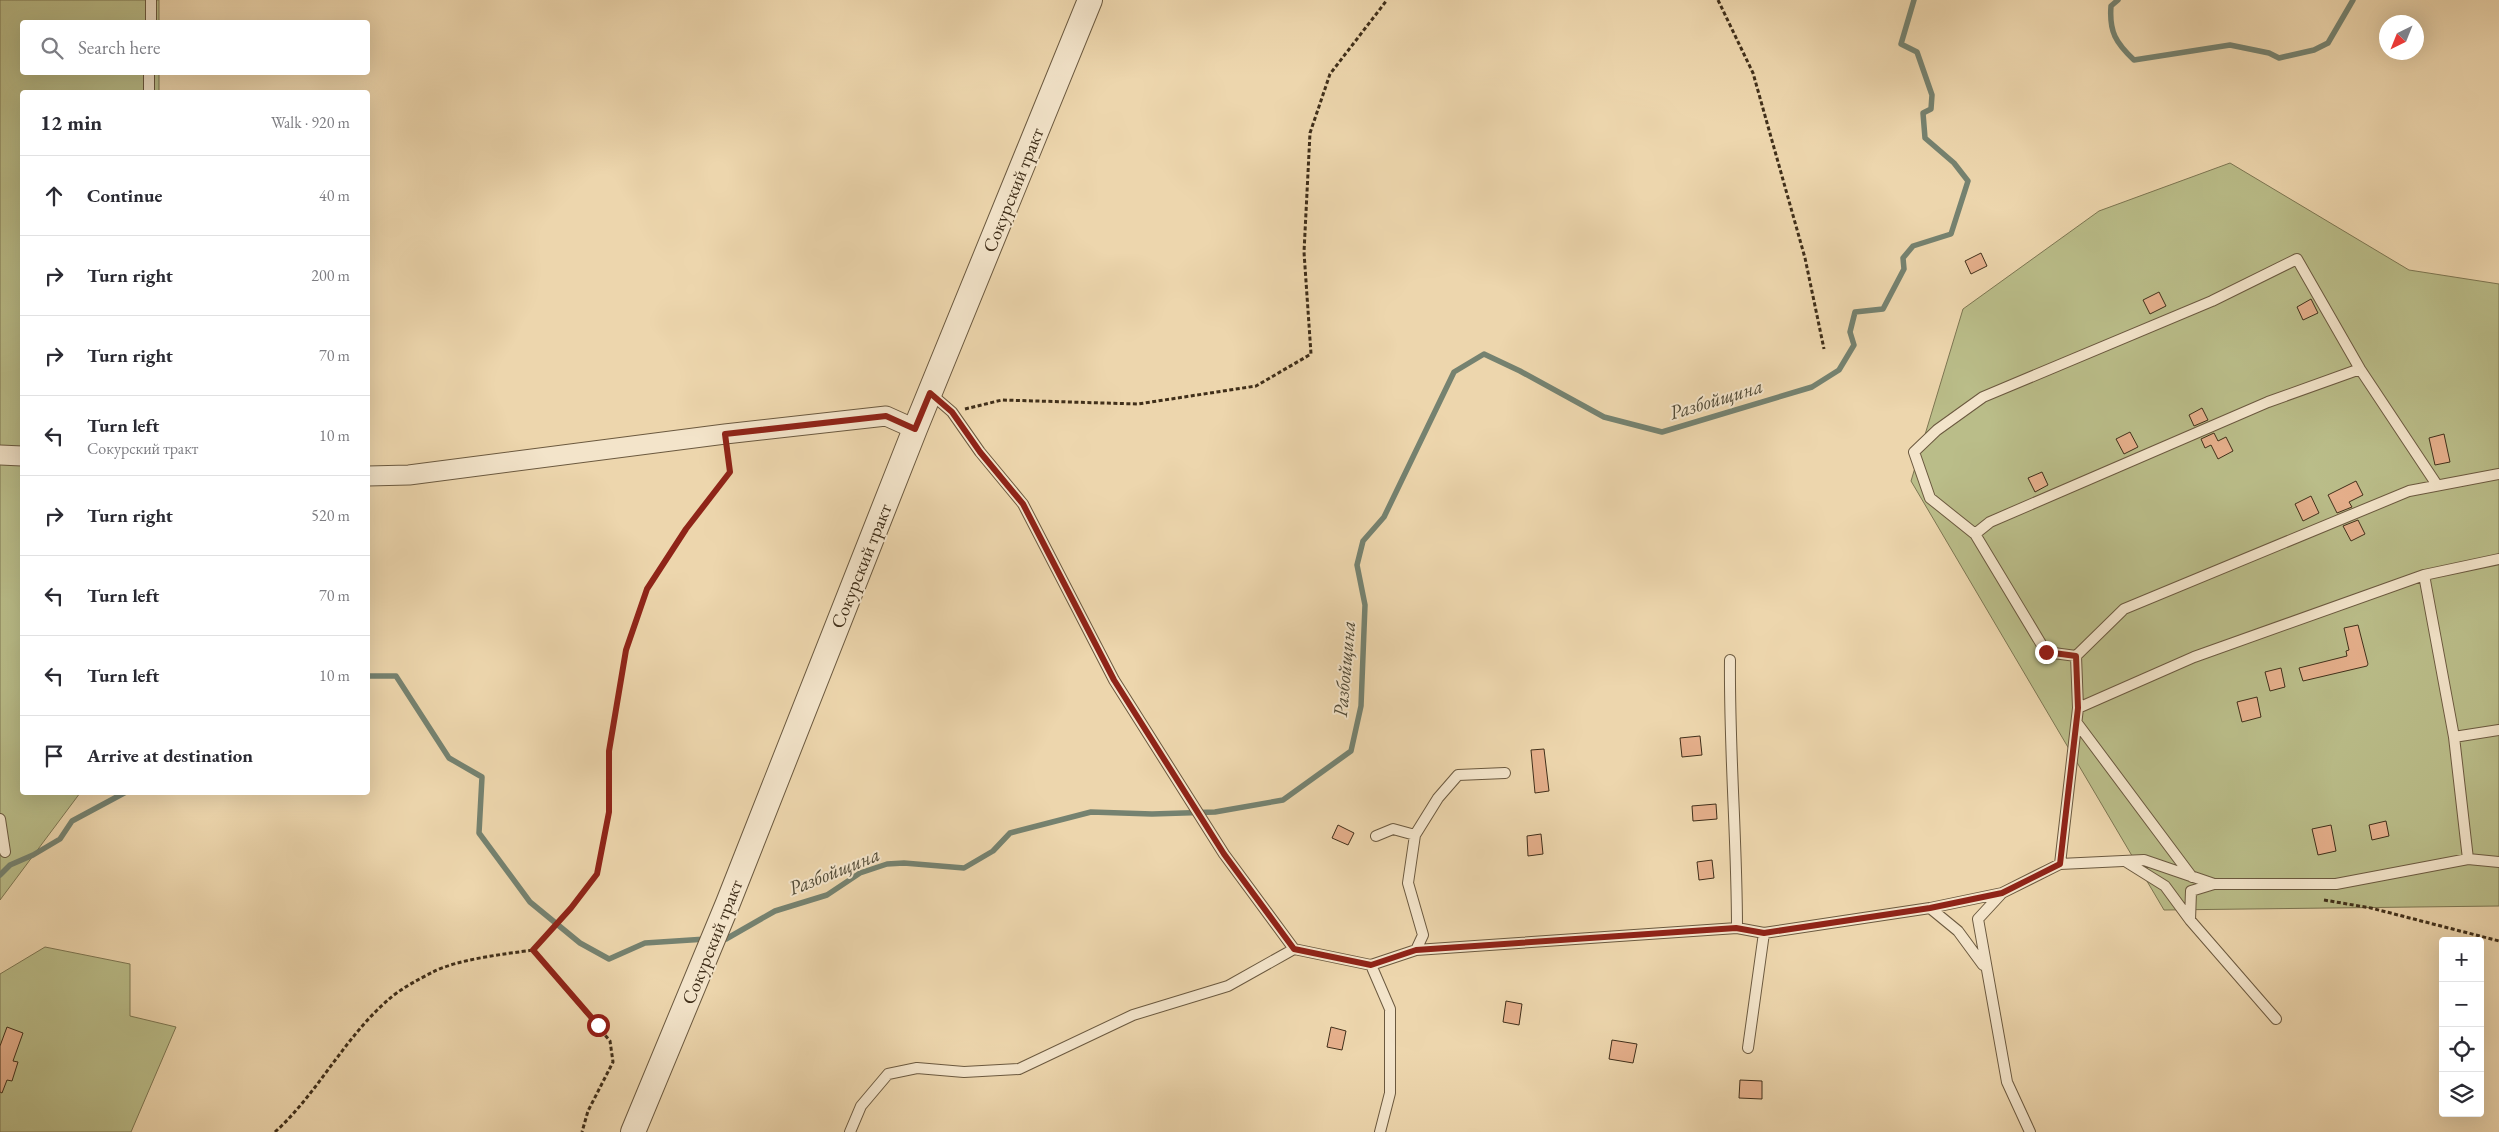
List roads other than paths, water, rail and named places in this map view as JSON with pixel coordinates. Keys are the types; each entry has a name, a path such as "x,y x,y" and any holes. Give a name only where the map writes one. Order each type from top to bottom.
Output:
{"street":[{"name":"Сокурский тракт","path":"633,1132 728,903 915,429 1090,0"},
{"path":"370,476 409,475 725,434 886,416 915,429"},
{"path":"0,454 20,456"}],"lane":[{"path":"150,20 151,0"},
{"path":"149,75 149,90"},
{"path":"2076,656 2046,652 1975,534 1930,498 1914,452 1937,430 1983,397 2212,302 2297,260 2360,369 2437,485"},
{"path":"1975,534 1990,522 2259,406 2360,369"},
{"path":"930,393 952,412 980,452 1023,504 1114,680 1224,854 1294,949"},
{"path":"2060,864 2077,723 2076,656 2124,608 2408,491 2499,474"},
{"path":"2078,708 2194,657 2424,575 2499,559"},
{"path":"2424,575 2454,736 2468,859"},
{"path":"1730,660 1729,729 1737,858 1736,928"},
{"path":"2077,723 2192,877"},
{"path":"2454,736 2499,730"},
{"path":"1416,950 1423,935 1408,883 1415,835 1438,798 1458,775 1505,773"},
{"path":"0,819 5,852"},
{"path":"1376,836 1393,829 1415,835"},
{"path":"2190,920 2191,891 2214,884 2336,884 2468,859 2499,862"},
{"path":"850,1132 861,1106 888,1074 917,1068 964,1072 1019,1069 1133,1015 1228,986 1294,949 1371,965 1416,950 1736,928 1764,933 1930,908 2002,893 2060,864 2144,860 2214,884"},
{"path":"2125,861 2165,886 2190,920 2276,1019"},
{"path":"2002,893 1978,919 1985,968 2007,1082 2030,1132"},
{"path":"1930,908 1958,931 1985,968"},
{"path":"1748,1048 1764,933"},
{"path":"1371,965 1390,1009 1390,1093 1380,1132"}],"waterway":[{"name":"Разбойщина","path":"720,939 726,939 775,911 827,895 860,873 887,864 904,863 964,868 993,851 1010,833 1091,812 1152,814 1215,812 1283,800 1351,751 1361,706 1365,605 1357,565 1363,541 1384,517 1454,372 1484,354 1520,371 1604,417 1662,432 1812,387 1839,370 1854,345 1850,332 1855,312 1883,309 1904,269 1903,258 1913,246 1951,234 1968,181 1954,163 1925,138 1923,113 1931,109 1932,95 1917,52 1901,44 1914,0"},
{"name":"Разбойщина","path":"2118,0 2111,6 2111,23 2118,42 2134,60 2230,45 2269,53 2279,58 2314,50 2328,43 2353,0"},
{"name":"Разбойщина","path":"370,676 396,676 449,758 482,777 479,833 530,902 580,943 609,959 645,943 706,939"},
{"name":"Разбойщина","path":"0,875 10,865 33,855 60,839 72,821 120,795"}]}
